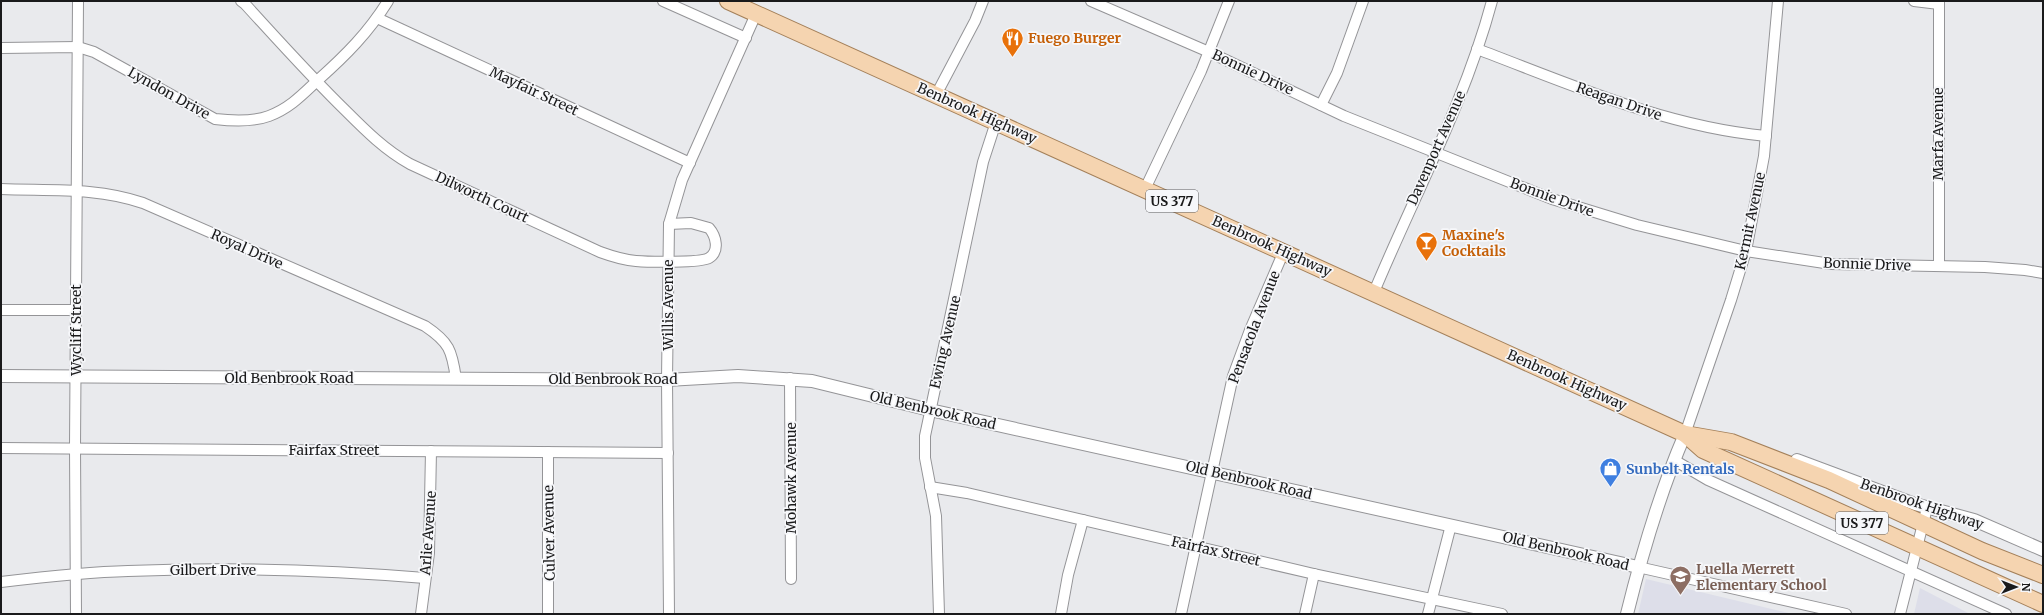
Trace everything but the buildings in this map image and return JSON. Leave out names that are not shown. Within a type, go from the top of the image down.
[{"type":"main road","name":"Benbrook Highway","points":[[728,1],[1284,251],[1685,434],[1731,442],[1828,480],[1982,551],[2043,575]]},
{"type":"main road","name":"Benbrook Highway","points":[[1685,434],[1703,450],[2043,604]]},
{"type":"street","points":[[78,1],[78,46]]},
{"type":"street","name":"Dilworth Court","points":[[241,1],[316,82],[390,153],[410,164],[600,252],[635,261],[668,261],[708,258],[716,247],[713,233],[709,228],[691,224],[669,224]]},
{"type":"street","name":"Lyndon Drive","points":[[1,48],[78,46],[94,52],[215,119],[238,120],[268,116],[298,101],[361,39],[388,1]]},
{"type":"street","points":[[663,1],[746,38]]},
{"type":"street","points":[[936,95],[975,21],[983,1]]},
{"type":"street","name":"Bonnie Drive","points":[[1093,1],[1209,52],[1344,116],[1582,209],[1637,225],[1746,251],[1831,264],[1985,267],[2043,273]]},
{"type":"street","points":[[1145,189],[1201,71],[1229,1]]},
{"type":"street","points":[[1321,105],[1337,73],[1363,1]]},
{"type":"street","name":"Davenport Avenue","points":[[1374,292],[1436,152],[1478,50],[1492,1]]},
{"type":"street","name":"Kermit Avenue","points":[[1685,434],[1731,300],[1746,251],[1764,156],[1778,1]]},
{"type":"street","points":[[1914,1],[1939,2]]},
{"type":"street","name":"Marfa Avenue","points":[[1939,2],[1939,266]]},
{"type":"street","name":"Willis Avenue","points":[[669,614],[667,380],[669,224],[674,201],[756,14]]},
{"type":"street","name":"Mayfair Street","points":[[377,18],[690,163]]},
{"type":"street","name":"Wycliff Street","points":[[76,614],[77,574],[75,448],[78,46]]},
{"type":"street","name":"Reagan Drive","points":[[1478,50],[1581,88],[1666,117],[1740,134],[1766,136]]},
{"type":"street","name":"Ewing Avenue","points":[[938,614],[936,516],[925,458],[925,436],[983,162],[996,122]]},
{"type":"street","name":"Royal Drive","points":[[1,189],[77,190],[129,198],[143,203],[425,326],[442,338],[448,346],[456,378]]},
{"type":"street","name":"Pensacola Avenue","points":[[1181,614],[1234,376],[1250,330],[1284,251]]},
{"type":"street","points":[[1,310],[76,310]]},
{"type":"street","name":"Old Benbrook Road","points":[[1,376],[667,380],[738,376],[790,378],[812,381],[930,410],[1212,471],[1846,614]]},
{"type":"street","name":"Mohawk Avenue","points":[[790,378],[791,579]]},
{"type":"street","points":[[1627,614],[1638,567],[1674,460],[1685,434]]},
{"type":"street","name":"Benbrook Highway","points":[[1731,442],[1771,449],[1927,508],[1949,512],[1974,520],[2043,550]]},
{"type":"street","name":"Fairfax Street","points":[[1,448],[668,453]]},
{"type":"street","name":"Arlie Avenue","points":[[421,614],[430,529],[431,451]]},
{"type":"street","name":"Culver Avenue","points":[[548,452],[548,614]]},
{"type":"street","points":[[1674,460],[1708,480],[2006,614]]},
{"type":"street","name":"Fairfax Street","points":[[930,487],[967,493],[1314,574],[1502,614]]},
{"type":"street","points":[[1900,614],[1927,508]]},
{"type":"street","points":[[1062,614],[1068,575],[1083,520]]},
{"type":"street","points":[[1428,614],[1451,525]]},
{"type":"street","name":"Gilbert Drive","points":[[1,582],[128,570],[363,573],[425,578]]},
{"type":"street","points":[[1305,614],[1314,574]]},
{"type":"shaded area","name":"Luella Merrett Elementary School","points":[[1646,579],[1793,614],[1638,614]]},
{"type":"shaded area","points":[[1920,588],[1970,614],[1914,614]]},
{"type":"place","name":"Fuego Burger","points":[[1012,58]]},
{"type":"place","name":"Maxine's Cocktails","points":[[1426,262]]},
{"type":"place","name":"Sunbelt Rentals","points":[[1611,488]]},
{"type":"place","name":"Luella Merrett Elementary School","points":[[1681,596]]}]
